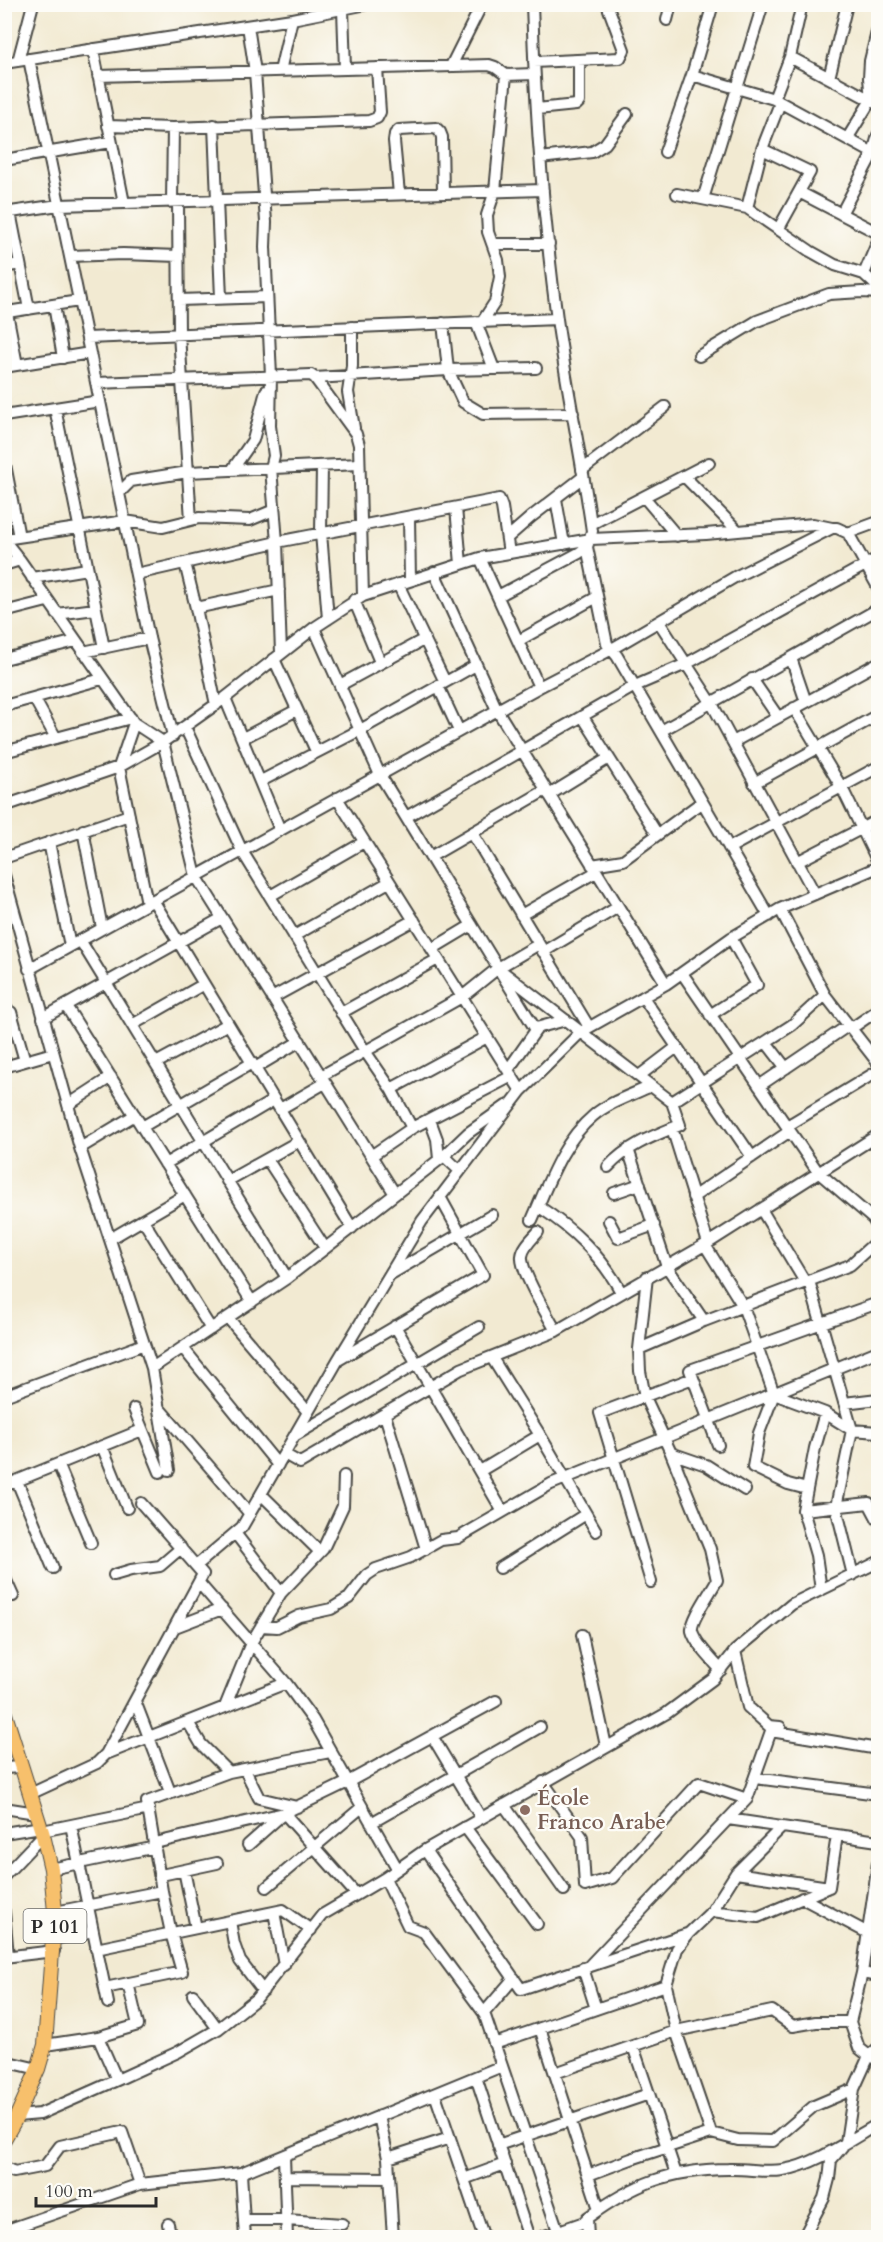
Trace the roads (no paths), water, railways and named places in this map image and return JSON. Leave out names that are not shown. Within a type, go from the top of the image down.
[{"type":"main road","name":"P 101","points":[[4,1711],[10,1743],[22,1767],[42,1831],[51,1869],[56,1912],[45,2044],[38,2069],[4,2139]]},
{"type":"street","points":[[33,4],[23,60],[48,153],[70,256],[196,876],[395,1194]]},
{"type":"street","points":[[4,63],[292,19],[336,8],[368,4]]},
{"type":"street","points":[[452,66],[482,4]]},
{"type":"street","points":[[532,4],[540,158],[557,319],[591,524],[589,543],[597,597],[607,644],[635,686],[769,916]]},
{"type":"street","points":[[534,62],[620,58],[624,50],[607,4]]},
{"type":"street","points":[[667,20],[671,4]]},
{"type":"street","points":[[665,152],[692,75],[713,4]]},
{"type":"street","points":[[703,199],[763,4]]},
{"type":"street","points":[[747,208],[790,57],[802,4]]},
{"type":"street","points":[[829,78],[847,4]]},
{"type":"street","points":[[336,8],[345,69]]},
{"type":"street","points":[[280,71],[292,19]]},
{"type":"street","points":[[248,26],[255,72],[266,222],[271,376],[270,426],[274,456],[271,468],[279,590],[278,656],[297,710],[316,751]]},
{"type":"street","points":[[875,102],[868,78],[879,28]]},
{"type":"street","points":[[93,49],[124,203]]},
{"type":"street","points":[[790,57],[875,102]]},
{"type":"street","points":[[537,109],[576,105],[579,102],[579,60]]},
{"type":"street","points":[[98,76],[489,65],[506,75],[534,74]]},
{"type":"street","points":[[108,126],[172,128],[369,121],[377,118],[381,112],[377,68]]},
{"type":"street","points":[[479,322],[495,302],[500,270],[488,232],[487,215],[495,191],[506,75]]},
{"type":"street","points":[[692,75],[777,101],[847,139],[874,158]]},
{"type":"street","points":[[847,139],[875,102]]},
{"type":"street","points":[[540,158],[592,153],[605,144],[627,114]]},
{"type":"street","points":[[214,125],[221,298]]},
{"type":"street","points":[[172,128],[179,334],[191,520]]},
{"type":"street","points":[[399,194],[395,134],[399,130],[436,128],[442,137],[443,193]]},
{"type":"street","points":[[841,214],[874,158],[879,135]]},
{"type":"street","points":[[4,160],[111,142]]},
{"type":"street","points":[[762,149],[810,172],[778,228]]},
{"type":"street","points":[[29,309],[7,213],[59,205],[543,190]]},
{"type":"street","points":[[799,192],[879,233]]},
{"type":"street","points":[[677,194],[747,208],[810,251],[835,265],[864,274],[879,287]]},
{"type":"street","points":[[864,274],[879,241]]},
{"type":"street","points":[[493,244],[549,244]]},
{"type":"street","points":[[70,256],[123,254],[178,256]]},
{"type":"street","points":[[4,267],[20,264]]},
{"type":"street","points":[[699,356],[757,321],[829,294],[879,293]]},
{"type":"street","points":[[4,297],[17,365]]},
{"type":"street","points":[[179,300],[267,297]]},
{"type":"street","points":[[7,312],[79,301]]},
{"type":"street","points":[[54,305],[63,358]]},
{"type":"street","points":[[87,338],[557,319]]},
{"type":"street","points":[[479,322],[494,369]]},
{"type":"street","points":[[442,323],[448,370],[464,402],[483,414],[573,413]]},
{"type":"street","points":[[352,327],[352,366],[348,392],[360,464],[362,526],[359,598],[380,662]]},
{"type":"street","points":[[4,367],[90,353]]},
{"type":"street","points":[[315,378],[448,370],[536,368]]},
{"type":"street","points":[[96,383],[310,375],[315,378],[356,434]]},
{"type":"street","points":[[232,470],[253,440],[271,376]]},
{"type":"street","points":[[4,416],[100,401]]},
{"type":"street","points":[[55,408],[104,648]]},
{"type":"street","points":[[507,538],[531,517],[556,500],[583,473],[665,408]]},
{"type":"street","points":[[4,459],[19,537]]},
{"type":"street","points":[[591,524],[709,463]]},
{"type":"street","points":[[119,493],[131,481],[188,472],[360,464]]},
{"type":"street","points":[[322,466],[321,533],[328,619]]},
{"type":"street","points":[[684,476],[738,531]]},
{"type":"street","points":[[644,497],[677,536]]},
{"type":"street","points":[[136,574],[277,542],[500,499],[509,553]]},
{"type":"street","points":[[556,500],[564,544]]},
{"type":"street","points":[[456,508],[461,564]]},
{"type":"street","points":[[168,739],[132,721],[4,540],[125,521],[163,526],[199,518],[250,520],[274,510]]},
{"type":"street","points":[[409,517],[410,580]]},
{"type":"street","points":[[848,533],[879,522]]},
{"type":"street","points":[[4,806],[119,767],[168,739],[314,628],[359,598],[480,558],[564,544],[813,524],[837,528],[848,533],[879,587]]},
{"type":"street","points":[[29,969],[610,650],[735,577],[832,528]]},
{"type":"street","points":[[498,596],[589,543]]},
{"type":"street","points":[[480,558],[539,687]]},
{"type":"street","points":[[406,817],[635,686],[686,664],[879,558]]},
{"type":"street","points":[[4,565],[20,560]]},
{"type":"street","points":[[184,563],[220,701],[243,738],[280,830]]},
{"type":"street","points":[[32,578],[87,569]]},
{"type":"street","points":[[434,572],[497,710],[666,984]]},
{"type":"street","points":[[398,584],[425,639],[459,731]]},
{"type":"street","points":[[196,608],[279,590]]},
{"type":"street","points":[[518,641],[597,597]]},
{"type":"street","points":[[4,612],[47,601]]},
{"type":"street","points":[[57,614],[95,609]]},
{"type":"street","points":[[661,731],[879,609]]},
{"type":"street","points":[[659,622],[711,702],[815,894]]},
{"type":"street","points":[[314,628],[380,775],[536,1030]]},
{"type":"street","points":[[83,652],[149,639]]},
{"type":"street","points":[[339,685],[425,639]]},
{"type":"street","points":[[4,659],[76,641]]},
{"type":"street","points":[[790,658],[806,702]]},
{"type":"street","points":[[733,742],[879,663]]},
{"type":"street","points":[[261,781],[360,730],[476,665]]},
{"type":"street","points":[[4,706],[102,679]]},
{"type":"street","points":[[752,679],[778,717]]},
{"type":"street","points":[[34,698],[56,738]]},
{"type":"street","points":[[152,1368],[287,1278],[442,1158],[468,1133],[518,1095],[585,1030],[666,984],[731,938],[780,909],[879,864],[864,829],[842,788],[794,708]]},
{"type":"street","points":[[243,738],[297,710]]},
{"type":"street","points":[[754,783],[879,715]]},
{"type":"street","points":[[583,717],[657,834]]},
{"type":"street","points":[[4,752],[132,721]]},
{"type":"street","points":[[132,721],[119,767],[150,902],[178,942],[352,1228]]},
{"type":"street","points":[[185,727],[242,851],[341,1013],[391,1089],[412,1128]]},
{"type":"street","points":[[430,857],[609,758]]},
{"type":"street","points":[[729,848],[879,767]]},
{"type":"street","points":[[337,798],[510,1073],[518,1095]]},
{"type":"street","points":[[521,915],[594,868],[623,860],[702,802]]},
{"type":"street","points":[[4,858],[129,815]]},
{"type":"street","points":[[797,862],[879,820]]},
{"type":"street","points":[[83,830],[102,928]]},
{"type":"street","points":[[472,833],[541,948],[585,1030]]},
{"type":"street","points":[[49,842],[70,946]]},
{"type":"street","points":[[270,896],[364,842]]},
{"type":"street","points":[[4,875],[80,1148],[152,1368],[159,1408],[164,1471],[142,1430],[134,1409]]},
{"type":"street","points":[[294,936],[389,882]]},
{"type":"street","points":[[165,1164],[323,1079],[365,1051],[462,997],[498,968],[618,907]]},
{"type":"street","points":[[780,909],[825,995],[879,1063]]},
{"type":"street","points":[[43,1018],[222,918]]},
{"type":"street","points":[[272,998],[414,920]]},
{"type":"street","points":[[432,949],[472,925]]},
{"type":"street","points":[[710,1015],[758,985],[731,938]]},
{"type":"street","points":[[80,940],[287,1278]]},
{"type":"street","points":[[341,1013],[438,959]]},
{"type":"street","points":[[498,968],[566,1020],[585,1030],[672,1102],[680,1125],[638,1142],[608,1167]]},
{"type":"street","points":[[682,973],[818,1172],[873,1219],[879,1227]]},
{"type":"street","points":[[132,1025],[204,984]]},
{"type":"street","points":[[672,1102],[792,1025],[825,995]]},
{"type":"street","points":[[643,997],[752,1157]]},
{"type":"street","points":[[66,1006],[252,1302]]},
{"type":"street","points":[[759,1086],[879,1010]]},
{"type":"street","points":[[11,1012],[25,1061]]},
{"type":"street","points":[[371,1156],[412,1128],[430,1120],[510,1073],[536,1030],[566,1020]]},
{"type":"street","points":[[156,1063],[228,1024]]},
{"type":"street","points":[[391,1089],[487,1036]]},
{"type":"street","points":[[142,1127],[300,1041]]},
{"type":"street","points":[[766,1041],[786,1068]]},
{"type":"street","points":[[639,1076],[677,1047]]},
{"type":"street","points":[[4,1066],[53,1053]]},
{"type":"street","points":[[693,1197],[752,1157],[788,1128],[879,1071]]},
{"type":"street","points":[[68,1105],[111,1077]]},
{"type":"street","points":[[532,1220],[564,1150],[580,1129],[594,1115],[651,1086]]},
{"type":"street","points":[[196,1566],[242,1527],[338,1360],[422,1221],[518,1095]]},
{"type":"street","points":[[80,1148],[135,1115]]},
{"type":"street","points":[[430,1120],[442,1158],[460,1171]]},
{"type":"street","points":[[672,1128],[707,1244],[743,1306],[774,1394],[759,1433],[753,1467],[788,1484],[807,1489]]},
{"type":"street","points":[[468,1133],[479,1146]]},
{"type":"street","points":[[284,1454],[300,1463],[386,1415],[461,1369],[556,1331],[707,1244],[879,1135]]},
{"type":"street","points":[[227,1181],[299,1141]]},
{"type":"street","points":[[628,1149],[667,1267],[704,1321]]},
{"type":"street","points":[[267,1159],[325,1248]]},
{"type":"street","points":[[614,1193],[640,1184]]},
{"type":"street","points":[[110,1239],[185,1195]]},
{"type":"street","points":[[338,1360],[483,1275],[440,1197]]},
{"type":"street","points":[[538,1206],[565,1224],[591,1249],[612,1275],[621,1292]]},
{"type":"street","points":[[761,1209],[807,1282],[852,1430],[836,1506],[853,1575]]},
{"type":"street","points":[[389,1275],[492,1215]]},
{"type":"street","points":[[143,1220],[211,1329]]},
{"type":"street","points":[[609,1221],[616,1236],[620,1238],[654,1225]]},
{"type":"street","points":[[538,1232],[524,1248],[522,1261],[556,1331]]},
{"type":"street","points":[[639,1349],[704,1321],[850,1265],[879,1240]]},
{"type":"street","points":[[647,1277],[639,1349],[640,1371],[645,1397],[671,1453],[710,1549],[717,1574],[717,1580],[693,1623],[693,1632],[721,1670]]},
{"type":"street","points":[[718,1445],[690,1370],[879,1303]]},
{"type":"street","points":[[228,1318],[308,1412]]},
{"type":"street","points":[[395,1326],[503,1512]]},
{"type":"street","points":[[294,1437],[479,1327]]},
{"type":"street","points":[[4,1396],[144,1344]]},
{"type":"street","points":[[183,1348],[278,1465]]},
{"type":"street","points":[[261,1626],[277,1627],[299,1616],[331,1609],[349,1598],[367,1575],[376,1569],[411,1557],[441,1540],[458,1538],[550,1484],[879,1351]]},
{"type":"street","points":[[492,1358],[596,1531]]},
{"type":"street","points":[[651,1582],[600,1413],[693,1378]]},
{"type":"street","points":[[774,1394],[825,1413],[852,1430],[879,1432]]},
{"type":"street","points":[[844,1403],[879,1399]]},
{"type":"street","points":[[159,1408],[250,1514]]},
{"type":"street","points":[[821,1590],[816,1554],[803,1510],[814,1448],[825,1413]]},
{"type":"street","points":[[386,1415],[426,1549]]},
{"type":"street","points":[[4,1486],[142,1430]]},
{"type":"street","points":[[480,1472],[540,1435]]},
{"type":"street","points":[[102,1446],[127,1508]]},
{"type":"street","points":[[671,1453],[706,1465],[745,1490]]},
{"type":"street","points":[[58,1464],[91,1544]]},
{"type":"street","points":[[225,1707],[251,1643],[281,1593],[320,1552],[335,1526],[343,1506],[344,1476]]},
{"type":"street","points":[[17,1481],[53,1568]]},
{"type":"street","points":[[261,1494],[320,1552]]},
{"type":"street","points":[[30,1794],[97,1763],[106,1754],[203,1574],[141,1503]]},
{"type":"street","points":[[803,1510],[869,1503],[879,1520]]},
{"type":"street","points":[[500,1568],[586,1514]]},
{"type":"street","points":[[235,1533],[281,1593]]},
{"type":"street","points":[[114,1575],[160,1566],[181,1548]]},
{"type":"street","points":[[17,2116],[39,2114],[178,2052],[218,2029],[263,1991],[322,1915],[385,1878],[425,1850],[667,1713],[713,1679],[735,1651],[792,1604],[879,1562]]},
{"type":"street","points":[[4,1576],[13,1596]]},
{"type":"street","points":[[199,1583],[286,1683],[313,1720],[397,1868]]},
{"type":"street","points":[[175,1626],[222,1609]]},
{"type":"street","points":[[582,1635],[606,1746]]},
{"type":"street","points":[[735,1651],[748,1707],[770,1726],[879,1742]]},
{"type":"street","points":[[106,1754],[286,1683]]},
{"type":"street","points":[[135,1701],[170,1792]]},
{"type":"street","points":[[51,1869],[284,1813],[348,1782],[496,1701]]},
{"type":"street","points":[[188,1722],[201,1744],[229,1772]]},
{"type":"street","points":[[371,1823],[540,1727]]},
{"type":"street","points":[[586,1967],[747,1799],[771,1731],[879,1749]]},
{"type":"street","points":[[432,1736],[480,1818]]},
{"type":"street","points":[[105,1988],[182,1972],[162,1892],[147,1802],[229,1772],[330,1752]]},
{"type":"street","points":[[4,1768],[22,1767]]},
{"type":"street","points":[[244,1770],[259,1798],[297,1807]]},
{"type":"street","points":[[755,1778],[879,1794]]},
{"type":"street","points":[[543,1782],[582,1837],[585,1886],[612,1878],[699,1783],[747,1799]]},
{"type":"street","points":[[504,1805],[564,1890]]},
{"type":"street","points":[[267,1887],[362,1807]]},
{"type":"street","points":[[4,1808],[36,1813]]},
{"type":"street","points":[[4,1833],[42,1831],[149,1809]]},
{"type":"street","points":[[248,1845],[284,1813]]},
{"type":"street","points":[[284,1813],[356,1894]]},
{"type":"street","points":[[728,1819],[879,1841]]},
{"type":"street","points":[[71,1825],[108,2003]]},
{"type":"street","points":[[465,1827],[537,1924]]},
{"type":"street","points":[[711,2133],[676,2031],[666,1985],[677,1949],[687,1934],[712,1911],[736,1873],[782,1827]]},
{"type":"street","points":[[4,1876],[42,1831]]},
{"type":"street","points":[[829,1887],[837,1835]]},
{"type":"street","points":[[425,1850],[521,1989],[687,1934]]},
{"type":"street","points":[[160,1875],[217,1863]]},
{"type":"street","points":[[874,2057],[859,2048],[850,2022],[873,1934],[879,1863]]},
{"type":"street","points":[[184,1870],[196,1928]]},
{"type":"street","points":[[736,1873],[829,1887]]},
{"type":"street","points":[[385,1878],[408,1926],[424,1932],[484,2013],[558,2231]]},
{"type":"street","points":[[712,1911],[758,1917],[829,1887]]},
{"type":"street","points":[[56,1912],[162,1892]]},
{"type":"street","points":[[802,1898],[873,1934]]},
{"type":"street","points":[[96,1948],[283,1910],[311,1930]]},
{"type":"street","points":[[4,1912],[6,1957],[54,1945],[93,1931]]},
{"type":"street","points":[[274,1912],[284,1965]]},
{"type":"street","points":[[230,1921],[240,1961],[263,1991]]},
{"type":"street","points":[[586,1967],[596,2009]]},
{"type":"street","points":[[862,1973],[879,1976]]},
{"type":"street","points":[[484,2013],[514,1978]]},
{"type":"street","points":[[45,2044],[98,2037],[138,2025],[128,1983]]},
{"type":"street","points":[[494,2044],[666,1985]]},
{"type":"street","points":[[193,1995],[218,2029]]},
{"type":"street","points":[[555,2073],[676,2031],[772,2011],[792,2026],[816,2022],[850,2022]]},
{"type":"street","points":[[540,2028],[599,2209]]},
{"type":"street","points":[[98,2037],[117,2080]]},
{"type":"street","points":[[633,2046],[676,2174]]},
{"type":"street","points":[[803,2238],[824,2198],[831,2160],[846,2142],[854,2089],[879,2048]]},
{"type":"street","points":[[4,2061],[38,2069]]},
{"type":"street","points":[[4,2231],[140,2184],[241,2173],[502,2066]]},
{"type":"street","points":[[476,2077],[529,2238]]},
{"type":"street","points":[[588,2175],[711,2133],[738,2140],[773,2141],[814,2106],[854,2089]]},
{"type":"street","points":[[435,2094],[484,2238]]},
{"type":"street","points":[[498,2145],[649,2094]]},
{"type":"street","points":[[379,2116],[388,2158],[393,2238]]},
{"type":"street","points":[[588,2238],[587,2218],[640,2184],[676,2174],[730,2169],[763,2172],[785,2170],[806,2164],[879,2124]]},
{"type":"street","points":[[4,2167],[14,2172],[45,2166],[60,2146],[122,2132],[140,2184]]},
{"type":"street","points":[[388,2158],[450,2138]]},
{"type":"street","points":[[284,2156],[287,2238]]},
{"type":"street","points":[[464,2179],[505,2164]]},
{"type":"street","points":[[241,2173],[245,2238]]},
{"type":"street","points":[[285,2177],[389,2178]]},
{"type":"street","points":[[244,2220],[342,2224]]},
{"type":"street","points":[[540,2238],[588,2221]]},
{"type":"street","points":[[168,2224],[171,2238]]},
{"type":"place","name":"École Franco Arabe","points":[[525,1810]]}]
